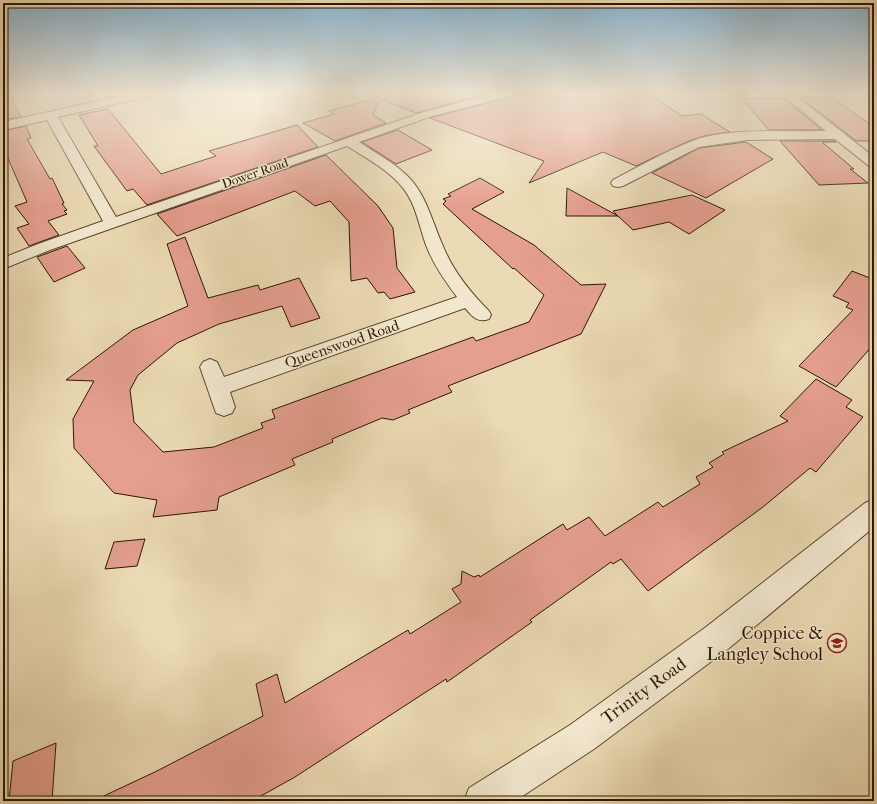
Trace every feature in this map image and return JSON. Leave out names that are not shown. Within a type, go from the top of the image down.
[{"type":"street","points":[[59,131],[112,223]]},
{"type":"street","name":"Dower Road","points":[[3,264],[44,247],[379,131]]},
{"type":"street","points":[[833,131],[874,163]]},
{"type":"street","points":[[618,183],[695,144],[705,141],[732,137],[839,135]]},
{"type":"street","points":[[348,141],[394,172],[408,185],[420,208],[438,255],[468,300],[482,315]]},
{"type":"street","points":[[604,176],[633,190]]},
{"type":"street","name":"Queenswood Road","points":[[210,367],[220,397],[468,300]]},
{"type":"street","name":"Trinity Road","points":[[482,801],[582,737],[717,638],[874,511]]},
{"type":"building","points":[[3,131],[28,131],[31,138],[27,139],[50,179],[52,178],[64,203],[62,204],[67,210],[64,211],[67,214],[48,221],[59,235],[29,246],[17,228],[29,224],[15,206],[27,202],[3,147]]},
{"type":"building","points":[[89,131],[126,131],[161,174],[216,156],[209,151],[278,131],[302,131],[318,147],[147,205],[133,189],[127,191],[94,146],[98,146]]},
{"type":"building","points":[[316,131],[365,131],[335,141]]},
{"type":"building","points":[[399,131],[432,150],[396,164],[362,142]]},
{"type":"building","points":[[463,131],[728,131],[730,132],[704,136],[689,141],[636,166],[603,152],[529,183],[544,161]]},
{"type":"building","points":[[843,131],[874,131],[874,141],[856,141]]},
{"type":"building","points":[[780,141],[834,141],[836,142],[822,142],[854,169],[850,169],[868,183],[819,185]]},
{"type":"building","points":[[746,142],[773,159],[706,198],[652,173],[699,148]]},
{"type":"building","points":[[326,155],[378,206],[393,228],[397,268],[415,292],[390,299],[384,292],[378,293],[367,278],[351,281],[349,222],[330,201],[315,206],[295,191],[177,236],[157,214]]},
{"type":"building","points":[[480,178],[504,192],[472,209],[534,245],[581,285],[606,284],[581,334],[448,386],[452,392],[408,410],[410,413],[393,420],[382,418],[332,439],[333,442],[292,459],[295,465],[219,497],[217,510],[153,517],[157,500],[114,493],[74,448],[73,419],[94,381],[66,380],[133,330],[188,306],[167,244],[185,237],[208,298],[258,285],[260,290],[299,278],[320,318],[291,327],[282,306],[219,324],[177,343],[138,375],[130,390],[134,422],[163,452],[214,447],[263,428],[261,423],[275,418],[272,410],[473,337],[476,341],[529,322],[544,295],[514,268],[513,269],[443,204],[446,201],[443,199],[451,196],[448,194]]},
{"type":"building","points":[[567,188],[618,216],[566,216]]},
{"type":"building","points":[[692,195],[725,210],[689,234],[669,222],[633,230],[613,211]]},
{"type":"building","points":[[67,246],[85,268],[54,282],[37,257]]},
{"type":"building","points":[[852,271],[870,278],[874,273],[874,344],[836,387],[799,366],[853,310],[846,307],[849,303],[833,296]]},
{"type":"building","points":[[816,379],[852,400],[846,407],[863,417],[816,472],[810,468],[763,507],[648,591],[621,559],[613,564],[611,562],[530,620],[532,622],[447,682],[446,679],[295,777],[252,801],[93,801],[157,771],[263,716],[256,684],[277,674],[285,703],[408,630],[410,634],[461,602],[452,589],[461,584],[462,571],[474,577],[479,575],[480,577],[563,524],[567,530],[589,517],[605,536],[658,502],[663,507],[700,484],[696,477],[713,467],[709,463],[724,454],[722,452],[788,421],[780,416]]},
{"type":"building","points":[[145,539],[137,566],[105,569],[114,542]]},
{"type":"building","points":[[56,743],[52,801],[9,801],[13,761]]},
{"type":"place","name":"Coppice & Langley School","points":[[837,643]]}]
